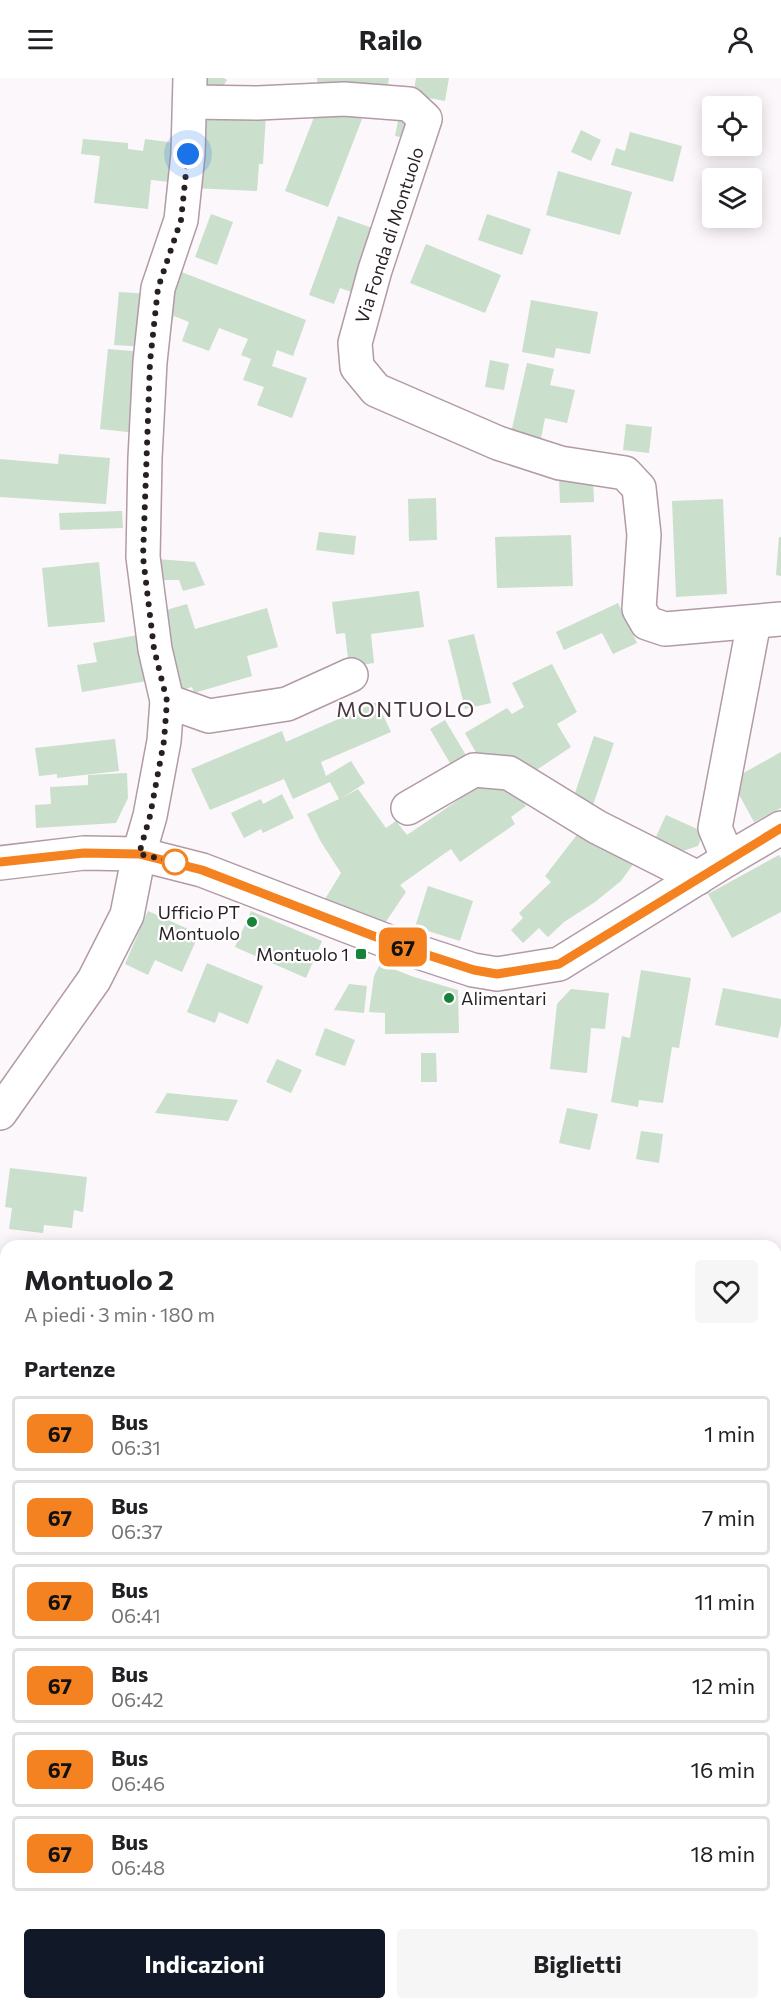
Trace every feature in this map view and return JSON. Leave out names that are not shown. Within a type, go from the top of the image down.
[{"type":"street","name":"Via Fonda di Montuolo","points":[[190,90],[258,103],[355,100],[410,104],[425,119],[375,270],[355,344],[357,367],[376,390],[498,443],[560,463],[625,473],[639,488],[644,535],[639,609],[647,623],[665,629],[768,621]]},
{"type":"street","points":[[0,1113],[94,980],[127,915],[139,854],[150,816],[164,741],[167,701],[154,649],[143,557],[145,458],[150,362],[158,288],[181,220],[188,154],[190,90]]},
{"type":"street","points":[[728,859],[715,828],[768,621]]},
{"type":"street","points":[[167,701],[209,716],[287,704],[351,675]]},
{"type":"street","points":[[408,808],[474,770],[509,773],[597,827],[698,878]]},
{"type":"street","points":[[0,862],[84,853],[139,854],[202,870],[397,945],[474,970],[497,974],[559,964],[781,828]]},
{"type":"building","points":[[207,78],[227,80],[218,94],[203,84]]},
{"type":"building","points":[[317,78],[389,78],[387,90],[318,88]]},
{"type":"building","points":[[416,78],[449,78],[445,101],[413,95]]},
{"type":"building","points":[[320,102],[362,119],[328,207],[285,191]]},
{"type":"building","points":[[392,106],[408,108],[413,139],[395,136],[398,121],[389,120]]},
{"type":"building","points":[[195,113],[266,114],[263,164],[259,164],[257,191],[192,188]]},
{"type":"building","points":[[581,130],[601,140],[591,161],[571,152]]},
{"type":"building","points":[[630,132],[682,146],[673,182],[611,165],[616,148],[625,151]]},
{"type":"building","points":[[83,139],[128,143],[128,149],[143,151],[145,139],[184,144],[179,183],[151,180],[148,209],[94,203],[100,156],[81,154]]},
{"type":"building","points":[[558,171],[632,192],[620,235],[546,215]]},
{"type":"building","points":[[211,214],[233,222],[217,265],[195,257]]},
{"type":"building","points":[[487,214],[531,229],[522,255],[478,240]]},
{"type":"building","points":[[338,216],[378,230],[357,294],[340,288],[334,304],[309,295]]},
{"type":"building","points":[[426,244],[501,275],[485,313],[410,283]]},
{"type":"building","points":[[171,268],[306,320],[293,356],[277,350],[272,366],[307,378],[292,418],[257,405],[264,387],[243,380],[251,359],[241,355],[248,339],[219,328],[209,351],[182,341],[189,322],[174,316],[166,339]]},
{"type":"building","points":[[119,292],[151,294],[147,347],[114,345]]},
{"type":"building","points":[[531,300],[598,312],[590,354],[556,348],[554,358],[522,352]]},
{"type":"building","points":[[108,349],[145,352],[137,433],[100,429]]},
{"type":"building","points":[[490,360],[509,364],[504,390],[485,387]]},
{"type":"building","points":[[527,363],[554,369],[550,385],[575,390],[567,423],[545,418],[540,443],[510,437]]},
{"type":"building","points":[[626,424],[652,427],[649,453],[623,450]]},
{"type":"building","points":[[59,454],[110,458],[106,504],[0,497],[0,459],[58,464]]},
{"type":"building","points":[[593,476],[594,502],[560,503],[559,477]]},
{"type":"building","points":[[436,498],[437,540],[409,541],[408,499]]},
{"type":"building","points":[[723,499],[727,594],[676,597],[672,501]]},
{"type":"building","points":[[122,511],[123,528],[60,530],[59,513]]},
{"type":"building","points":[[319,532],[356,536],[354,555],[316,550]]},
{"type":"building","points":[[571,535],[573,586],[497,588],[495,537]]},
{"type":"building","points":[[779,537],[781,537],[781,576],[776,575]]},
{"type":"building","points":[[157,559],[195,562],[205,585],[183,591],[179,580],[157,580]]},
{"type":"building","points":[[99,562],[105,622],[48,627],[42,568]]},
{"type":"building","points":[[419,591],[424,627],[371,634],[374,663],[349,667],[345,633],[336,634],[332,602]]},
{"type":"building","points":[[618,603],[637,643],[613,654],[602,633],[564,650],[556,632]]},
{"type":"building","points":[[187,604],[195,629],[267,608],[278,647],[247,656],[252,676],[194,693],[192,687],[175,692],[152,614]]},
{"type":"building","points":[[474,634],[491,703],[465,709],[448,640]]},
{"type":"building","points":[[138,635],[147,681],[82,692],[77,665],[97,662],[93,643]]},
{"type":"building","points":[[552,664],[577,712],[557,724],[571,747],[526,777],[484,767],[465,733],[507,708],[512,714],[524,707],[512,683]]},
{"type":"building","points":[[377,702],[391,732],[321,762],[326,776],[351,761],[365,783],[342,798],[358,789],[386,828],[396,821],[407,835],[486,781],[492,790],[507,779],[526,806],[511,817],[515,824],[460,862],[451,849],[400,885],[406,892],[383,926],[352,918],[325,899],[341,873],[321,842],[307,814],[339,799],[330,782],[293,799],[284,779],[210,810],[191,769],[282,731],[286,742]]},
{"type":"building","points":[[445,720],[470,762],[454,770],[430,729]]},
{"type":"building","points":[[594,736],[614,743],[591,811],[571,805]]},
{"type":"building","points":[[115,739],[119,771],[57,778],[57,774],[39,776],[35,748]]},
{"type":"building","points":[[781,752],[781,808],[754,822],[731,780]]},
{"type":"building","points":[[127,773],[128,798],[116,823],[36,828],[35,805],[51,804],[50,787],[88,785],[88,775]]},
{"type":"building","points":[[282,794],[294,818],[263,833],[261,829],[244,838],[231,813],[261,799],[263,804]]},
{"type":"building","points":[[666,815],[704,832],[698,846],[683,851],[655,839]]},
{"type":"building","points":[[583,827],[634,863],[621,881],[595,902],[564,922],[548,937],[539,928],[523,943],[511,930],[523,918],[519,913],[551,882],[545,876]]},
{"type":"building","points":[[779,855],[781,858],[781,912],[732,938],[708,894]]},
{"type":"building","points":[[428,886],[473,901],[460,941],[415,927]]},
{"type":"building","points":[[148,911],[199,934],[182,972],[155,960],[148,975],[125,964]]},
{"type":"building","points":[[251,911],[322,941],[306,978],[235,947]]},
{"type":"building","points":[[207,963],[263,986],[248,1024],[219,1012],[215,1023],[187,1012]]},
{"type":"building","points":[[380,964],[458,990],[459,1033],[385,1034],[385,1013],[369,1012],[374,976]]},
{"type":"building","points":[[641,970],[691,978],[679,1048],[672,1047],[663,1103],[639,1100],[638,1107],[611,1102],[622,1036],[630,1038]]},
{"type":"building","points":[[349,984],[367,986],[364,1013],[334,1010]]},
{"type":"building","points":[[723,988],[781,999],[781,1024],[778,1038],[715,1025]]},
{"type":"building","points":[[571,989],[609,993],[605,1029],[591,1028],[587,1073],[550,1069],[557,1004]]},
{"type":"building","points":[[325,1028],[355,1040],[345,1066],[315,1055]]},
{"type":"building","points":[[421,1053],[436,1053],[437,1082],[421,1082]]},
{"type":"building","points":[[277,1059],[302,1070],[291,1093],[266,1082]]},
{"type":"building","points":[[167,1093],[238,1100],[228,1121],[155,1113]]},
{"type":"building","points":[[567,1108],[598,1114],[590,1150],[559,1143]]},
{"type":"building","points":[[641,1131],[663,1134],[659,1163],[636,1159]]},
{"type":"building","points":[[10,1168],[87,1177],[83,1212],[74,1210],[72,1228],[44,1225],[43,1233],[9,1229],[12,1208],[5,1207]]},
{"type":"bus line","name":"67","points":[[0,862],[84,853],[139,854],[202,870],[397,945],[474,970],[497,974],[559,964],[781,828]]},
{"type":"place","name":"Ufficio PT Montuolo","points":[[252,922]]},
{"type":"place","name":"Montuolo 1","points":[[361,954]]},
{"type":"place","name":"Alimentari","points":[[449,998]]},
{"type":"district","name":"MONTUOLO","points":[[406,708]]},
{"type":"route","points":[[175,862],[139,854],[150,816],[164,741],[167,701],[154,649],[143,557],[150,362],[158,288],[181,220],[188,154]]}]
